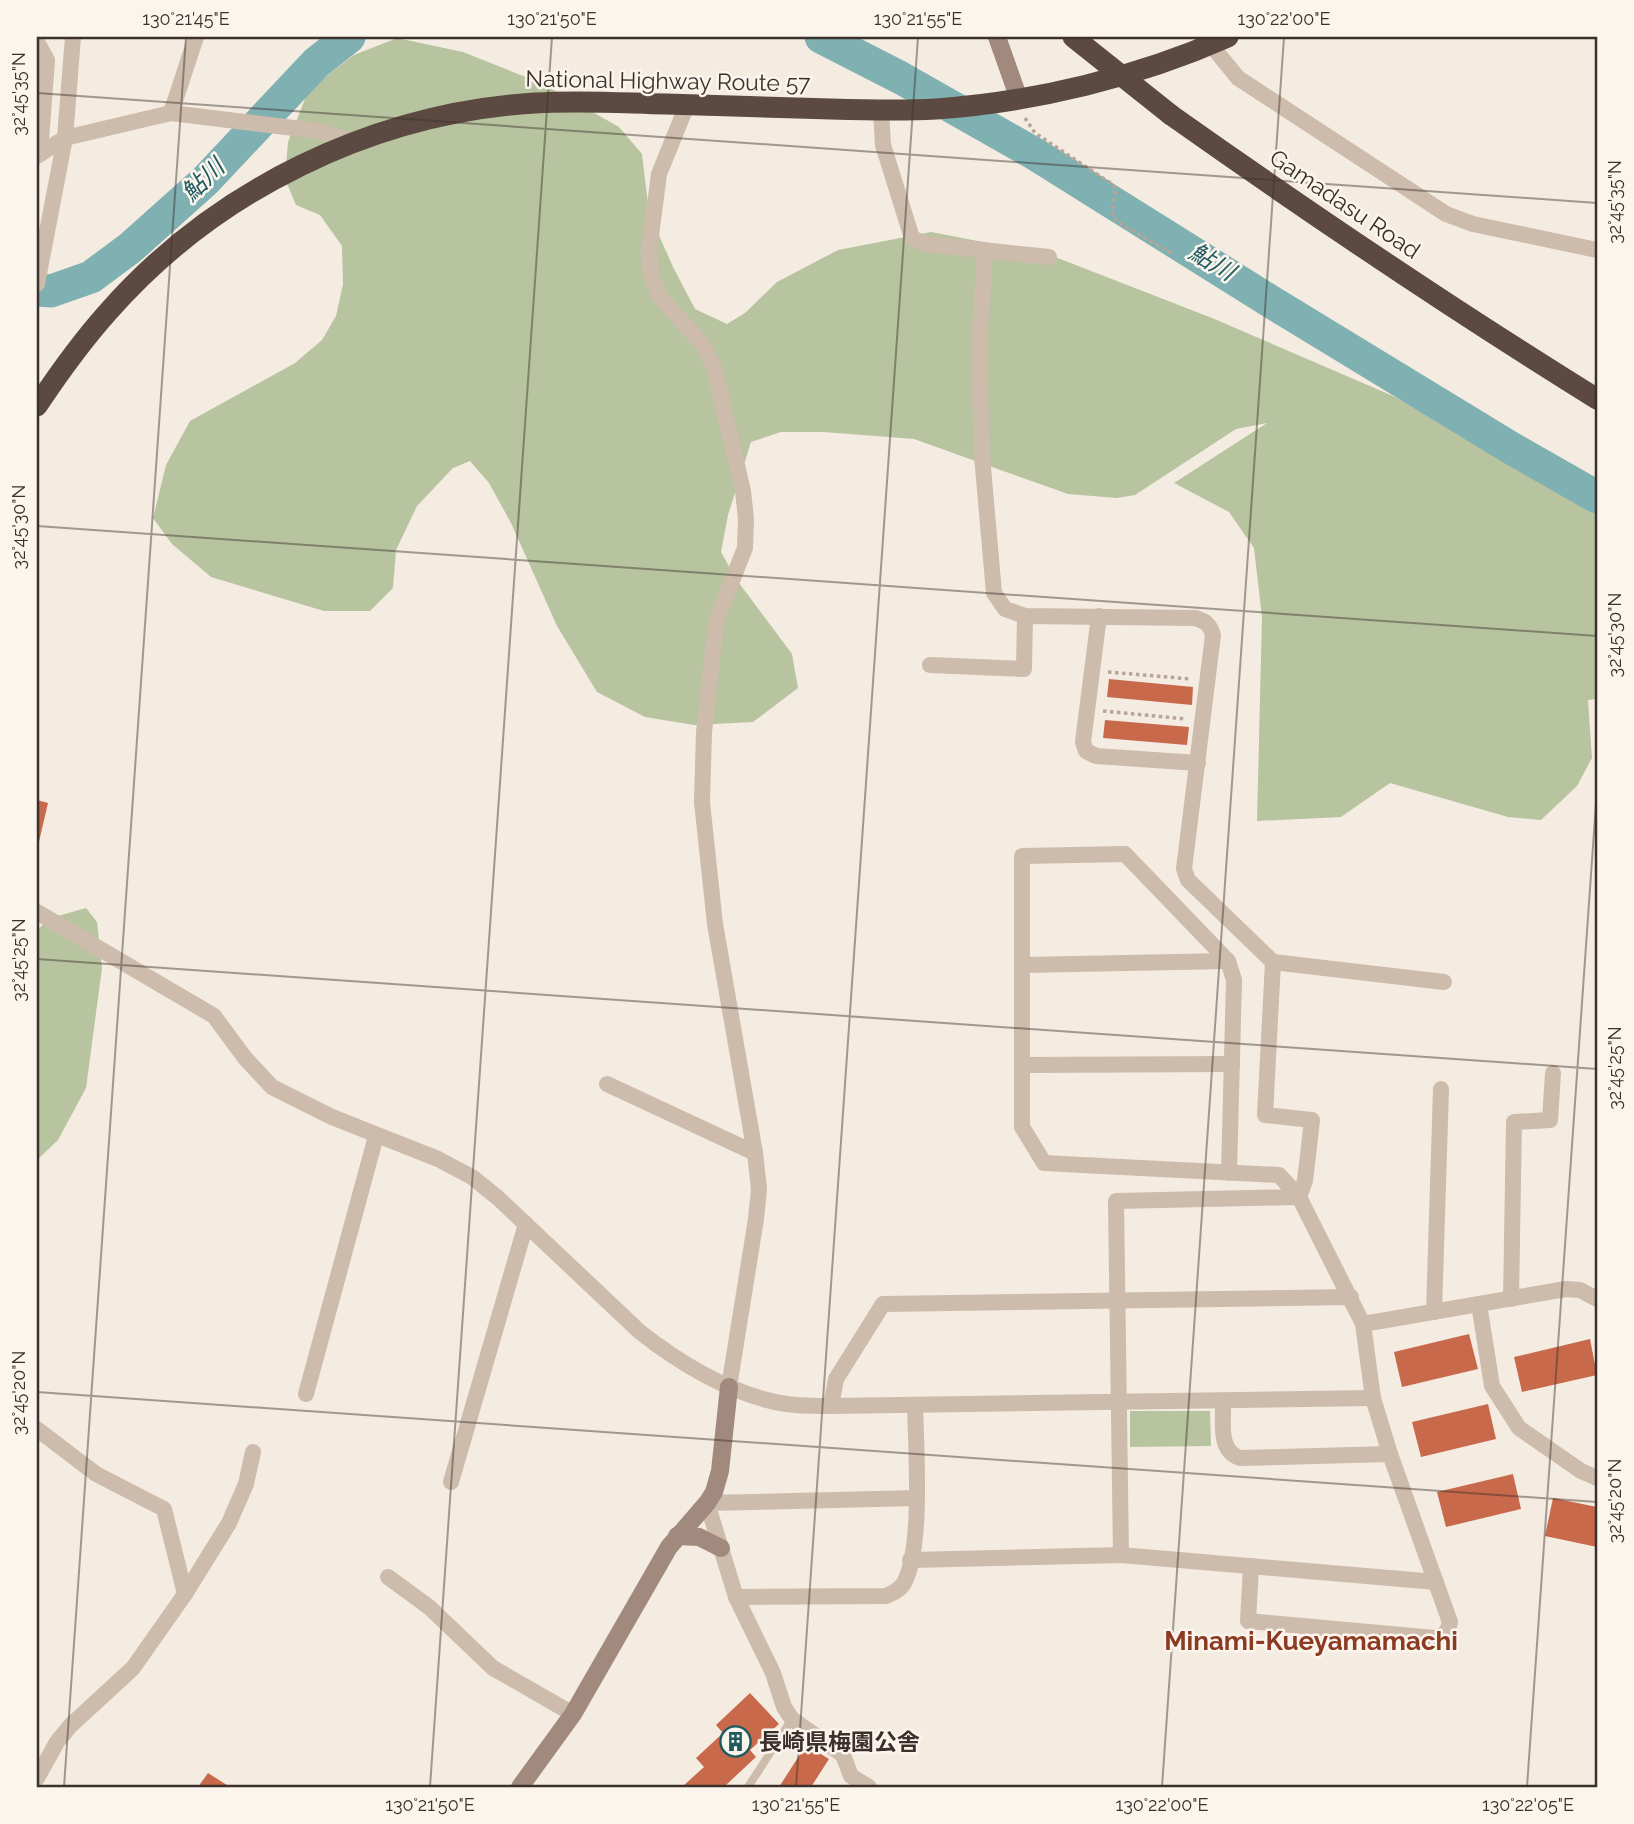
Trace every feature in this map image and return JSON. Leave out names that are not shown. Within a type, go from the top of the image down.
[{"type":"highway","name":"Gamadasu Road","points":[[1073,37],[1171,114],[1334,230],[1462,315],[1597,399]]},
{"type":"highway","name":"National Highway Route 57","points":[[37,406],[65,365],[110,310],[150,270],[200,227],[258,187],[306,163],[354,142],[411,124],[471,111],[532,103],[585,101],[881,110],[969,106],[1019,99],[1092,83],[1219,41]]},
{"type":"street","points":[[38,278],[65,138],[73,37]]},
{"type":"street","points":[[171,113],[196,37]]},
{"type":"street","points":[[997,37],[1019,99]]},
{"type":"street","points":[[1219,41],[1238,78],[1446,214],[1473,224],[1597,250]]},
{"type":"street","points":[[37,42],[47,60],[38,155]]},
{"type":"street","points":[[520,1787],[573,1714],[677,1536],[706,1503],[718,1482],[729,1387],[759,1189],[715,924],[702,803],[704,732],[718,616],[745,548],[743,491],[714,367],[702,344],[660,297],[651,275],[649,251],[659,174],[687,105]]},
{"type":"street","points":[[881,110],[883,145],[912,238],[926,244],[1049,257]]},
{"type":"street","points":[[38,155],[65,138],[171,113],[318,131],[354,142]]},
{"type":"street","points":[[985,250],[979,348],[982,456],[994,593],[998,601],[1005,608],[1025,615],[1195,618],[1205,621],[1211,627],[1213,635],[1184,869],[1188,880],[1273,962],[1444,982]]},
{"type":"street","points":[[930,665],[1024,669],[1025,615]]},
{"type":"street","points":[[1099,616],[1083,742],[1086,751],[1091,754],[1198,763]]},
{"type":"street","points":[[1229,1173],[1234,980],[1228,961],[1125,854],[1021,856],[1022,1127],[1044,1163],[1229,1173],[1279,1175],[1299,1197],[1363,1324],[1373,1398],[1390,1454],[1450,1622],[1448,1629],[1435,1638],[1248,1621],[1251,1566]]},
{"type":"street","points":[[37,912],[214,1016],[245,1058],[272,1087],[332,1117],[438,1159],[472,1177],[640,1332],[663,1350],[729,1387],[767,1400],[793,1405],[831,1406],[1373,1398]]},
{"type":"street","points":[[1023,965],[1228,961]]},
{"type":"street","points":[[1273,962],[1265,1115],[1312,1120],[1305,1181],[1299,1197]]},
{"type":"street","points":[[1023,1065],[1232,1064]]},
{"type":"street","points":[[1511,1299],[1514,1122],[1550,1120],[1553,1073]]},
{"type":"street","points":[[607,1084],[755,1153]]},
{"type":"street","points":[[1434,1312],[1441,1089]]},
{"type":"street","points":[[306,1394],[376,1136]]},
{"type":"street","points":[[1121,1555],[1116,1200],[1299,1197]]},
{"type":"street","points":[[451,1482],[526,1224]]},
{"type":"street","points":[[1363,1324],[1566,1289],[1580,1290],[1597,1299]]},
{"type":"street","points":[[831,1406],[836,1379],[884,1304],[1351,1297]]},
{"type":"street","points":[[1479,1304],[1492,1386],[1519,1428],[1581,1471],[1597,1478]]},
{"type":"street","points":[[1223,1401],[1224,1443],[1232,1455],[1240,1458],[1390,1454]]},
{"type":"street","points":[[736,1597],[886,1596],[898,1590],[905,1582],[915,1530],[915,1405]]},
{"type":"street","points":[[37,1429],[96,1474],[164,1509],[185,1594]]},
{"type":"street","points":[[37,1778],[57,1742],[70,1726],[133,1668],[185,1594],[229,1523],[246,1484],[253,1452]]},
{"type":"street","points":[[706,1503],[916,1498]]},
{"type":"street","points":[[706,1503],[736,1597],[773,1673],[785,1707],[792,1719],[843,1755],[846,1781],[869,1787]]},
{"type":"street","points":[[677,1536],[699,1537],[720,1548]]},
{"type":"street","points":[[910,1560],[1121,1555],[1436,1582]]},
{"type":"street","points":[[388,1577],[429,1607],[493,1668],[573,1714]]},
{"type":"lane","points":[[748,1787],[792,1719]]},
{"type":"path","points":[[1019,99],[1025,120],[1035,133],[1115,187],[1112,212],[1117,222],[1173,254]]},
{"type":"path","points":[[1092,671],[1208,681]]},
{"type":"path","points":[[1087,710],[1203,720]]},
{"type":"green space","points":[[397,38],[463,52],[543,84],[619,127],[642,154],[649,213],[695,309],[727,324],[745,313],[777,282],[838,250],[931,232],[1050,255],[1212,318],[1393,396],[1597,507],[1597,699],[1588,700],[1592,758],[1577,786],[1541,820],[1508,817],[1390,783],[1341,817],[1257,821],[1262,617],[1254,548],[1229,512],[1174,483],[1267,423],[1236,429],[1135,495],[1117,498],[1068,494],[914,439],[823,432],[781,432],[751,442],[728,515],[721,552],[736,579],[792,654],[798,688],[753,722],[694,725],[645,717],[597,692],[557,626],[511,523],[489,483],[470,461],[453,468],[417,506],[396,550],[393,588],[370,611],[324,611],[211,577],[172,544],[153,518],[166,465],[190,421],[295,363],[322,340],[336,316],[343,284],[342,246],[320,215],[296,205],[285,179],[288,142],[309,89],[354,55]]},
{"type":"green space","points":[[86,908],[97,922],[102,968],[86,1088],[58,1140],[37,1160],[37,930],[51,918]]},
{"type":"green space","points":[[1130,1411],[1210,1411],[1211,1446],[1130,1447]]},
{"type":"building","points":[[1109,679],[1193,687],[1192,705],[1107,697]]},
{"type":"building","points":[[1105,720],[1189,727],[1187,745],[1103,738]]},
{"type":"building","points":[[37,800],[48,803],[38,846],[37,846]]},
{"type":"building","points":[[1469,1334],[1478,1369],[1402,1387],[1394,1352]]},
{"type":"building","points":[[1590,1339],[1597,1375],[1522,1392],[1514,1357]]},
{"type":"building","points":[[1488,1404],[1496,1439],[1421,1457],[1412,1422]]},
{"type":"building","points":[[1513,1474],[1521,1509],[1446,1527],[1437,1492]]},
{"type":"building","points":[[1553,1498],[1597,1507],[1597,1547],[1545,1536]]},
{"type":"building","name":"長崎県梅園公舎","points":[[750,1693],[779,1724],[750,1750],[756,1757],[726,1785],[728,1787],[682,1787],[704,1767],[696,1758],[723,1733],[716,1725]]},
{"type":"building","points":[[806,1745],[829,1759],[811,1787],[779,1787]]},
{"type":"building","points":[[208,1773],[230,1787],[198,1787]]},
{"type":"waterway","name":"鮎川","points":[[37,290],[51,291],[91,277],[130,248],[205,181],[316,63],[349,37]]},
{"type":"waterway","name":"鮎川","points":[[821,37],[901,78],[1035,154],[1273,303],[1511,448],[1597,497]]},
{"type":"place","name":"長崎県梅園公舎","points":[[736,1742]]},
{"type":"district","name":"Minami-Kueyamamachi","points":[[1311,1641]]}]
